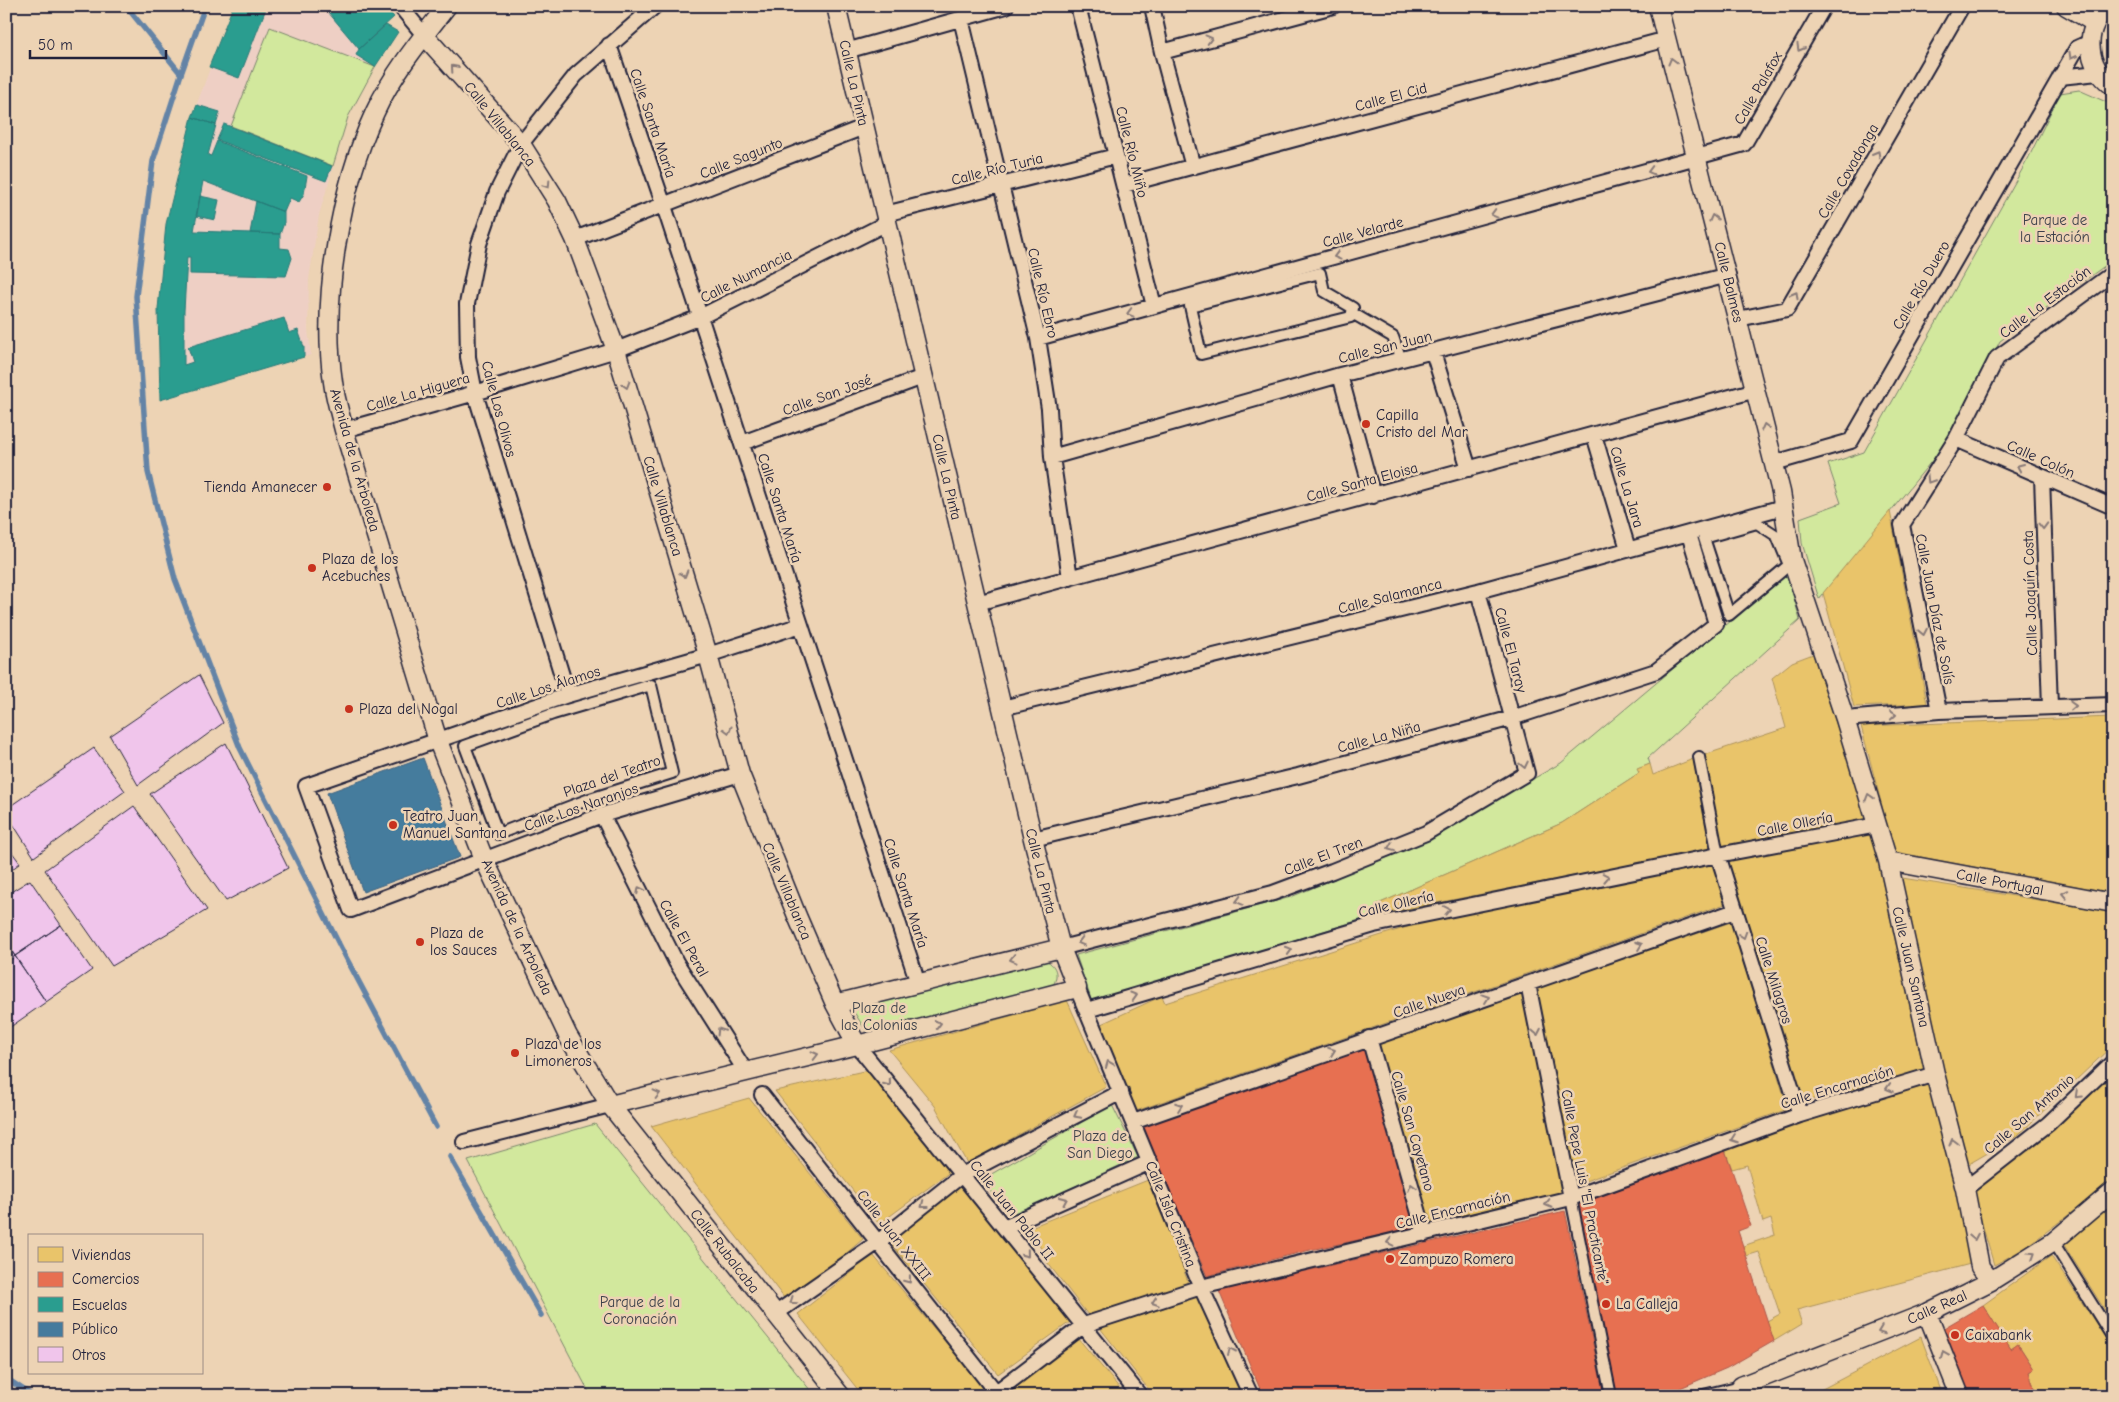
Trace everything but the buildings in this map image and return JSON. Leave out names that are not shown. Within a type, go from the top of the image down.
[{"type":"street","name":"Calle Villablanca","points":[[400,6],[521,144],[557,201],[574,239],[616,350],[708,655],[740,774],[766,843],[835,1004],[857,1045]]},
{"type":"street","name":"Avenida de la Arboleda","points":[[447,6],[424,34],[394,79],[375,112],[354,166],[338,234],[331,287],[329,336],[333,383],[344,430],[438,741],[484,859],[568,1036],[610,1105]]},
{"type":"street","name":"Calle Los Olivos","points":[[568,695],[475,393],[468,357],[467,304],[479,244],[497,192],[521,144],[576,75],[609,44],[655,6]]},
{"type":"street","name":"Calle La Pinta","points":[[836,6],[1033,838],[1061,948]]},
{"type":"street","points":[[846,52],[1006,6]]},
{"type":"street","name":"Calle Río Miño","points":[[1078,6],[1154,306]]},
{"type":"street","points":[[1152,6],[1162,52],[1193,167]]},
{"type":"street","points":[[1162,52],[1333,6]]},
{"type":"street","name":"Calle Balmes","points":[[1658,6],[1728,275],[1774,463],[1792,560],[1809,610]]},
{"type":"street","name":"Calle Palafox","points":[[1698,158],[1744,144],[1824,6]]},
{"type":"street","name":"Calle Covadonga","points":[[1738,319],[1787,309],[1962,6]]},
{"type":"street","points":[[2066,6],[2095,23]]},
{"type":"street","points":[[2110,6],[2095,23],[2090,42],[2092,58],[2098,73],[2113,86]]},
{"type":"street","name":"Calle Río Ebro","points":[[961,19],[1038,338],[1050,409],[1052,457],[1070,578]]},
{"type":"street","name":"Calle El Cid","points":[[1124,185],[1666,39]]},
{"type":"street","name":"Calle Río Duero","points":[[1774,463],[1851,441],[2077,48],[2090,42]]},
{"type":"street","name":"Calle Santa María","points":[[609,44],[664,206],[918,982]]},
{"type":"street","points":[[2060,77],[2098,73]]},
{"type":"street","name":"Calle Sagunto","points":[[574,239],[664,206],[864,127]]},
{"type":"street","name":"Calle Río Turia","points":[[886,218],[1002,185],[1116,156]]},
{"type":"street","name":"Calle Velarde","points":[[1038,338],[1698,158]]},
{"type":"street","name":"Calle Numancia","points":[[616,350],[700,317],[886,218]]},
{"type":"street","points":[[1320,273],[1324,291],[1353,308],[1352,313],[1351,317],[1201,354],[1190,306],[1320,273]]},
{"type":"street","name":"Calle La Estación","points":[[1997,358],[2113,273]]},
{"type":"street","name":"Calle San Juan","points":[[1052,457],[1340,375],[1728,275]]},
{"type":"street","points":[[1352,313],[1393,337],[1401,360]]},
{"type":"street","name":"Calle La Higuera","points":[[344,430],[616,350]]},
{"type":"street","points":[[1433,352],[1469,469]]},
{"type":"street","name":"Calle Juan Díaz de Solís","points":[[1939,711],[1902,524],[1956,439],[1997,358]]},
{"type":"street","points":[[1340,375],[1373,496]]},
{"type":"street","name":"Calle San José","points":[[742,443],[923,377]]},
{"type":"street","name":"Calle Santa Eloisa","points":[[977,603],[1756,390]]},
{"type":"street","name":"Calle La Jara","points":[[1594,435],[1628,549]]},
{"type":"street","name":"Calle Colón","points":[[1956,439],[2113,507]]},
{"type":"street","name":"Calle Joaquín Costa","points":[[2042,477],[2050,707]]},
{"type":"street","name":"Calle Salamanca","points":[[1002,708],[1478,591],[1783,507]]},
{"type":"street","points":[[1756,523],[1776,536],[1789,565],[1729,615],[1704,538],[1756,523]]},
{"type":"street","name":"Calle La Niña","points":[[1033,838],[1298,776],[1512,718],[1656,671],[1716,624],[1689,534]]},
{"type":"street","name":"Calle El Taray","points":[[1478,591],[1512,718]]},
{"type":"street","name":"Calle Juan Santana","points":[[1809,610],[1845,719],[1888,861],[1935,1074],[1965,1189],[1980,1267],[1991,1281]]},
{"type":"street","name":"Calle Los Álamos","points":[[351,910],[306,786],[568,695],[708,655],[801,625]]},
{"type":"street","name":"Plaza del Teatro","points":[[651,686],[672,773],[587,800],[498,834],[465,746],[553,714],[651,686]]},
{"type":"street","points":[[1845,719],[1939,711],[2113,705]]},
{"type":"street","name":"Calle El Tren","points":[[1061,948],[1273,892],[1332,871],[1426,833],[1527,773],[1512,718]]},
{"type":"street","points":[[1699,757],[1718,854]]},
{"type":"street","name":"Calle Los Naranjos","points":[[351,910],[602,815],[740,774]]},
{"type":"street","name":"Calle El Peral","points":[[602,815],[676,962],[746,1072]]},
{"type":"street","name":"Calle Ollería","points":[[1087,1010],[1374,924],[1718,854],[1877,825]]},
{"type":"street","name":"Calle Milagros","points":[[1718,854],[1800,1115]]},
{"type":"street","name":"Calle Portugal","points":[[1888,861],[2113,904]]},
{"type":"street","name":"Calle Nueva","points":[[1133,1122],[1735,911]]},
{"type":"street","points":[[835,1004],[1061,948]]},
{"type":"street","name":"Calle Isla Cristina","points":[[1061,948],[1202,1287],[1251,1396]]},
{"type":"street","name":"Calle Pepe Luis \"El Practicante\"","points":[[1528,984],[1611,1396]]},
{"type":"street","points":[[464,1142],[857,1045],[1078,988]]},
{"type":"street","name":"Calle San Cayetano","points":[[1369,1038],[1425,1234]]},
{"type":"street","name":"Calle Juan Pablo II","points":[[857,1045],[1140,1396]]},
{"type":"street","name":"Calle San Antonio","points":[[1965,1189],[2048,1124],[2113,1062]]},
{"type":"street","name":"Calle Encarnación","points":[[995,1394],[1084,1325],[1202,1287],[1571,1198],[1800,1115],[1935,1074]]},
{"type":"street","points":[[775,1314],[878,1242],[962,1175],[1121,1092]]},
{"type":"street","name":"Calle Juan XXIII","points":[[762,1094],[995,1394]]},
{"type":"street","name":"Calle Rubalcaba","points":[[610,1105],[841,1396]]},
{"type":"street","points":[[1004,1227],[1150,1162]]},
{"type":"street","name":"Calle Real","points":[[1743,1391],[1927,1313],[1991,1281],[2053,1242],[2113,1191]]},
{"type":"street","points":[[2053,1242],[2113,1338]]},
{"type":"street","points":[[1927,1313],[1960,1396]]},
{"type":"street","points":[[1699,1396],[1743,1391]]},
{"type":"shaded area","points":[[233,6],[384,6],[394,17],[386,25],[398,32],[368,77],[348,117],[319,215],[309,279],[308,329],[311,355],[160,400],[158,309],[166,224],[192,117]]},
{"type":"green space","points":[[270,27],[375,67],[348,117],[333,166],[231,126]]},
{"type":"green space","name":"Parque de la Estación","points":[[2079,90],[2113,105],[2113,260],[2000,341],[1952,436],[1819,599],[1802,543],[1800,518],[1841,503],[1828,464],[1864,452],[2028,159],[2060,93]]},
{"type":"green space","points":[[1787,573],[1800,620],[1648,758],[1650,764],[1638,769],[1639,773],[1562,823],[1376,905],[1376,915],[1092,1002],[1076,955],[1291,897],[1428,839],[1561,763]]},
{"type":"green space","name":"Plaza de las Colonias","points":[[1045,960],[1053,965],[1056,972],[1051,989],[869,1036],[851,1007]]},
{"type":"green space","name":"Plaza de San Diego","points":[[1112,1105],[1138,1157],[1011,1216],[981,1180]]},
{"type":"green space","name":"Parque de la Coronación","points":[[595,1124],[815,1396],[591,1396],[468,1161]]},
{"type":"waterway","points":[[126,6],[181,74],[153,161],[136,296],[148,472],[175,579],[240,748],[341,948],[436,1127]]},
{"type":"waterway","points":[[181,74],[205,6]]},
{"type":"waterway","points":[[450,1157],[541,1315]]},
{"type":"waterway","points":[[6,1378],[33,1396]]},
{"type":"place","name":"Capilla Cristo del Mar","points":[[1366,424]]},
{"type":"place","name":"Tienda Amanecer","points":[[327,487]]},
{"type":"place","name":"Plaza de los Acebuches","points":[[312,568]]},
{"type":"place","name":"Plaza del Nogal","points":[[349,709]]},
{"type":"place","name":"Teatro Juan Manuel Santana","points":[[393,825]]},
{"type":"place","name":"Plaza de los Sauces","points":[[420,942]]},
{"type":"place","name":"Plaza de los Limoneros","points":[[515,1053]]},
{"type":"place","name":"Zampuzo Romera","points":[[1390,1259]]},
{"type":"place","name":"La Calleja","points":[[1606,1304]]},
{"type":"place","name":"Caixabank","points":[[1955,1335]]}]
